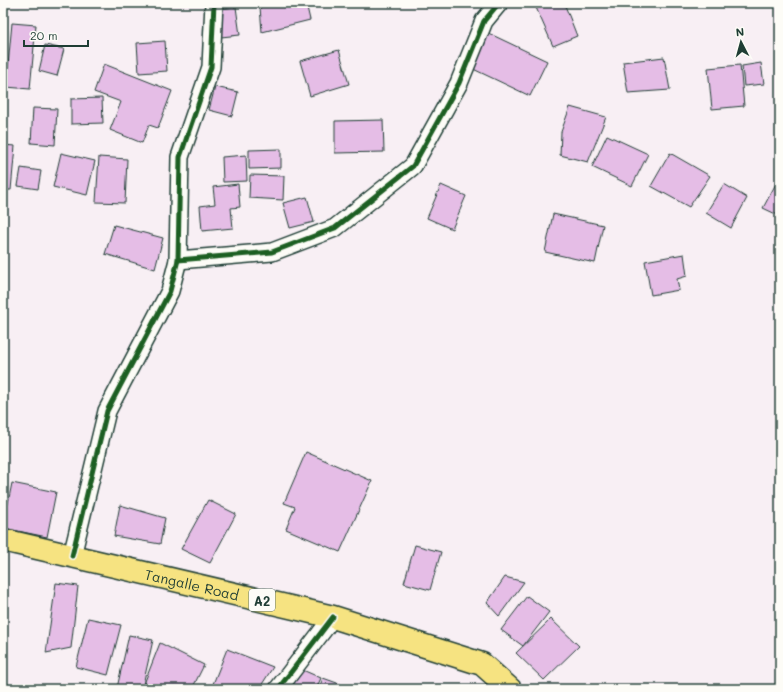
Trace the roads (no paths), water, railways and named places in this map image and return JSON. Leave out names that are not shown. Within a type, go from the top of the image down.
[{"type":"highway","name":"Tangalle Road","points":[[3,540],[333,617],[482,664],[510,689]]},
{"type":"street","points":[[72,556],[107,411],[170,291],[178,260],[180,157],[211,67],[214,3]]},
{"type":"street","points":[[178,260],[272,252],[335,228],[412,166],[459,83],[484,21],[499,3]]},
{"type":"street","points":[[278,689],[333,617]]}]
